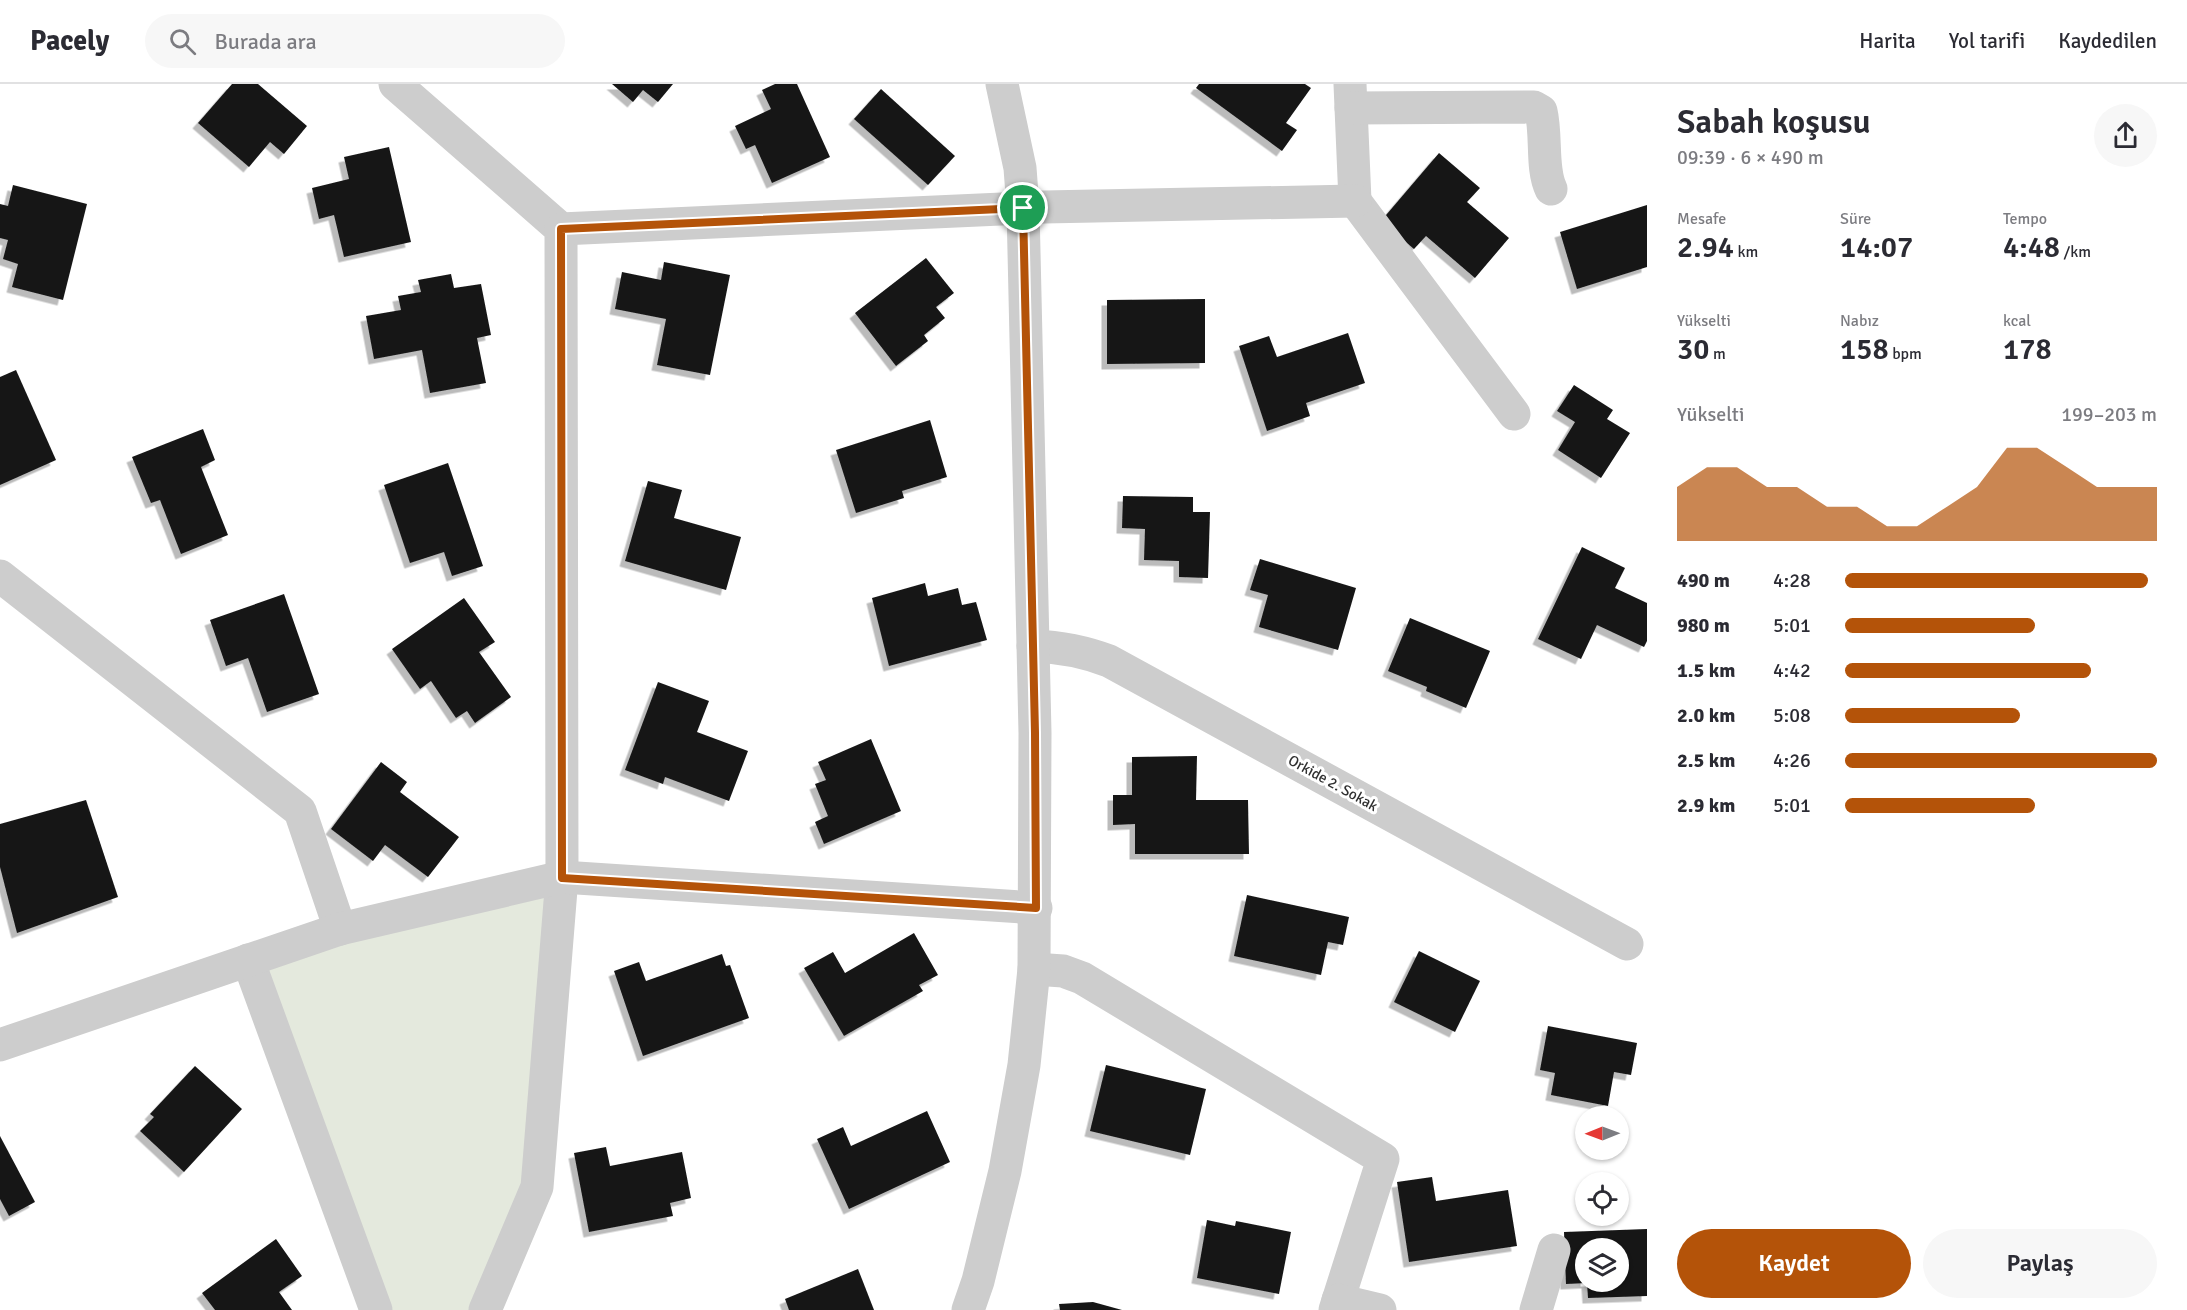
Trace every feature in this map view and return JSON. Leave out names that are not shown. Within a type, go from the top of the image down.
[{"type":"street","points":[[395,84],[561,229],[1023,208],[1356,201]]},
{"type":"street","points":[[968,1310],[978,1281],[1005,1171],[1024,1065],[1034,969],[1036,908],[1033,646],[1023,208],[1020,168],[1002,84]]},
{"type":"street","points":[[1514,414],[1356,201],[1351,96],[1534,107],[1541,111],[1544,123],[1546,180],[1551,189]]},
{"type":"street","points":[[485,1310],[537,1187],[562,878],[561,229]]},
{"type":"street","points":[[0,576],[300,811],[340,929]]},
{"type":"street","name":"Orkide 2. Sokak","points":[[1033,646],[1060,647],[1086,652],[1109,660],[1627,944]]},
{"type":"street","points":[[0,1045],[340,929],[562,878],[1036,908]]},
{"type":"street","points":[[248,960],[376,1310]]},
{"type":"street","points":[[1034,969],[1063,971],[1082,978],[1383,1159],[1336,1305],[1380,1310]]},
{"type":"street","points":[[1536,1310],[1554,1250]]},
{"type":"shaded area","points":[[562,877],[537,1187],[485,1310],[376,1310],[248,960]]},
{"type":"building","points":[[232,84],[258,84],[307,126],[284,154],[270,142],[249,167],[198,123]]},
{"type":"building","points":[[612,84],[673,84],[658,102],[643,90],[633,102]]},
{"type":"building","points":[[775,84],[797,84],[830,157],[772,183],[755,145],[746,149],[735,126],[771,109],[762,90]]},
{"type":"building","points":[[1199,84],[1305,84],[1311,88],[1286,123],[1297,130],[1282,151],[1196,88]]},
{"type":"building","points":[[881,89],[955,156],[928,185],[854,119]]},
{"type":"building","points":[[389,147],[411,242],[344,257],[334,215],[319,219],[312,188],[349,179],[344,157]]},
{"type":"building","points":[[1439,153],[1480,188],[1467,202],[1509,238],[1475,278],[1426,236],[1414,249],[1381,221]]},
{"type":"building","points":[[13,185],[87,204],[63,300],[12,287],[18,264],[3,259],[8,240],[0,238],[0,204],[8,206]]},
{"type":"building","points":[[1647,205],[1647,267],[1577,289],[1560,232]]},
{"type":"building","points":[[926,258],[954,293],[936,307],[945,318],[924,335],[928,341],[896,366],[855,313]]},
{"type":"building","points":[[664,262],[730,275],[710,375],[657,365],[666,319],[615,309],[622,272],[661,280]]},
{"type":"building","points":[[451,274],[454,288],[481,284],[491,335],[477,338],[486,383],[430,393],[422,350],[374,359],[366,316],[401,310],[398,296],[421,292],[418,280]]},
{"type":"building","points":[[1205,299],[1205,363],[1107,364],[1107,300]]},
{"type":"building","points":[[1348,333],[1365,383],[1306,403],[1310,416],[1267,431],[1239,346],[1269,336],[1277,357]]},
{"type":"building","points":[[16,370],[56,460],[0,485],[0,377]]},
{"type":"building","points":[[1574,385],[1613,410],[1607,419],[1630,433],[1601,478],[1558,450],[1575,422],[1557,411]]},
{"type":"building","points":[[930,420],[947,477],[902,491],[904,498],[856,513],[836,450]]},
{"type":"building","points":[[203,429],[215,460],[201,467],[228,535],[181,554],[160,500],[151,503],[132,457]]},
{"type":"building","points":[[448,463],[483,566],[452,576],[444,552],[410,563],[384,485]]},
{"type":"building","points":[[648,481],[682,490],[674,518],[741,537],[726,590],[625,561]]},
{"type":"building","points":[[1123,496],[1193,497],[1193,512],[1210,512],[1208,578],[1179,577],[1179,561],[1144,560],[1145,529],[1122,528]]},
{"type":"building","points":[[1582,547],[1625,568],[1615,588],[1647,603],[1647,641],[1644,647],[1597,625],[1581,659],[1538,639]]},
{"type":"building","points":[[1260,559],[1356,588],[1338,650],[1259,627],[1268,595],[1250,590]]},
{"type":"building","points":[[925,583],[928,596],[958,588],[962,605],[976,602],[987,640],[889,666],[872,598]]},
{"type":"building","points":[[284,594],[319,694],[267,712],[248,658],[226,666],[210,620]]},
{"type":"building","points":[[464,598],[495,642],[479,652],[511,697],[475,723],[467,711],[456,718],[431,681],[420,689],[392,649]]},
{"type":"building","points":[[1410,618],[1490,651],[1466,708],[1426,691],[1427,687],[1388,671]]},
{"type":"building","points":[[658,682],[709,701],[697,732],[748,751],[729,801],[665,777],[663,784],[625,770]]},
{"type":"building","points":[[871,739],[901,811],[824,844],[815,822],[828,816],[815,784],[826,780],[818,762]]},
{"type":"building","points":[[1197,756],[1196,800],[1248,800],[1249,854],[1135,854],[1135,824],[1113,825],[1113,795],[1132,795],[1132,757]]},
{"type":"building","points":[[381,762],[407,782],[400,792],[459,837],[428,877],[385,845],[373,861],[331,829]]},
{"type":"building","points":[[86,800],[118,897],[17,933],[0,867],[0,824]]},
{"type":"building","points":[[1247,895],[1349,917],[1343,945],[1328,942],[1321,975],[1234,956]]},
{"type":"building","points":[[914,933],[938,975],[919,985],[923,991],[844,1036],[804,968],[833,952],[845,973]]},
{"type":"building","points":[[1419,951],[1480,981],[1455,1032],[1394,1002]]},
{"type":"building","points":[[722,954],[726,966],[730,965],[749,1018],[643,1056],[614,971],[639,962],[646,981]]},
{"type":"building","points":[[1548,1026],[1637,1043],[1631,1075],[1614,1072],[1608,1106],[1551,1095],[1555,1073],[1540,1070]]},
{"type":"building","points":[[1106,1065],[1206,1089],[1190,1155],[1090,1131]]},
{"type":"building","points":[[195,1066],[242,1109],[184,1172],[140,1131],[154,1117],[150,1114]]},
{"type":"building","points":[[927,1111],[950,1162],[849,1209],[817,1139],[843,1127],[851,1146]]},
{"type":"building","points":[[0,1136],[35,1202],[9,1216],[0,1199]]},
{"type":"building","points":[[606,1147],[610,1166],[682,1152],[691,1198],[670,1203],[673,1216],[589,1232],[574,1153]]},
{"type":"building","points":[[1432,1177],[1436,1201],[1508,1190],[1517,1246],[1409,1262],[1397,1182]]},
{"type":"building","points":[[1207,1220],[1235,1226],[1236,1221],[1291,1232],[1279,1294],[1197,1278]]},
{"type":"building","points":[[1647,1229],[1647,1296],[1588,1298],[1588,1292],[1629,1292],[1629,1238],[1575,1238],[1575,1284],[1566,1284],[1564,1232]]},
{"type":"building","points":[[276,1239],[302,1276],[279,1292],[292,1310],[215,1310],[202,1293]]},
{"type":"building","points":[[858,1269],[874,1310],[789,1310],[785,1299]]},
{"type":"building","points":[[1093,1302],[1122,1310],[1060,1310],[1059,1304]]},
{"type":"route","points":[[1023,208],[1035,733],[1036,908],[562,878],[561,229],[1023,208]]}]
